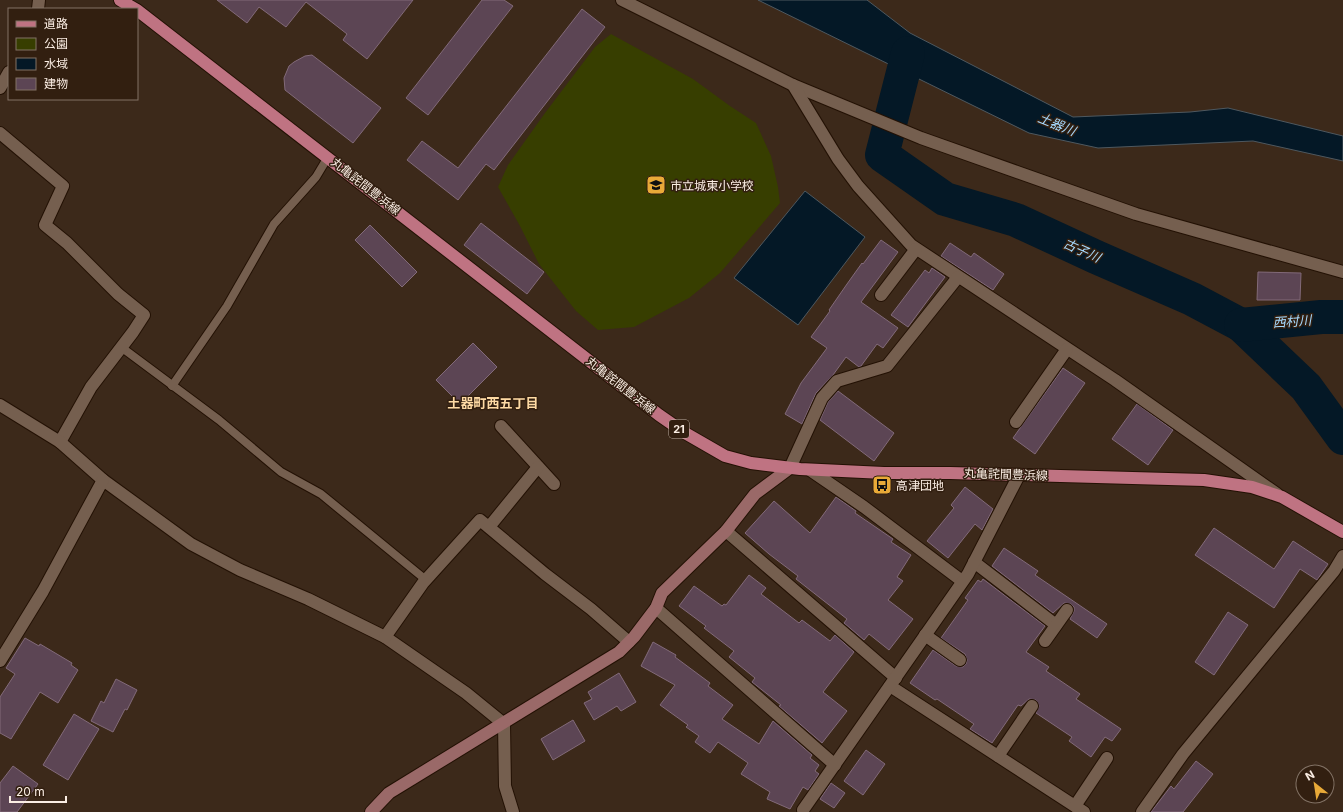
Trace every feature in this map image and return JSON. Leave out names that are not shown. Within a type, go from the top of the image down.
[{"type":"main road","name":"丸亀詫間豊浜線","points":[[120,0],[136,7]]},
{"type":"main road","name":"丸亀詫間豊浜線","points":[[138,9],[659,415],[685,433],[725,456],[752,463],[810,470],[1204,480],[1252,487],[1282,497],[1343,532]]},
{"type":"street","points":[[622,0],[793,84],[921,138],[1136,214],[1343,272]]},
{"type":"street","points":[[0,88],[8,74]]},
{"type":"street","points":[[793,84],[838,158],[858,186],[911,245],[1139,397],[1282,497]]},
{"type":"street","points":[[0,133],[63,186],[45,225],[67,244],[118,294],[144,315],[91,387],[60,442]]},
{"type":"street","points":[[881,295],[916,249]]},
{"type":"street","points":[[371,812],[389,793],[620,652],[656,608],[662,593],[726,531],[755,494],[790,468],[822,398],[837,381],[887,366],[958,277]]},
{"type":"street","points":[[1016,422],[1067,349]]},
{"type":"street","points":[[0,405],[60,442],[103,480],[191,544],[240,570],[308,599],[384,637],[466,693],[504,724],[506,786],[513,812]]},
{"type":"street","points":[[501,426],[554,484]]},
{"type":"street","points":[[489,527],[538,467]]},
{"type":"street","points":[[810,470],[962,581]]},
{"type":"street","points":[[803,810],[962,581],[974,562],[1018,475]]},
{"type":"street","points":[[0,661],[43,591],[103,480]]},
{"type":"street","points":[[384,637],[426,580],[480,520],[545,574],[591,609],[629,642]]},
{"type":"street","points":[[726,531],[893,682],[998,756],[1080,809],[1108,758]]},
{"type":"street","points":[[1142,812],[1184,754],[1334,571],[1343,557]]},
{"type":"street","points":[[974,562],[1056,625]]},
{"type":"street","points":[[656,608],[835,765]]},
{"type":"street","points":[[1045,641],[1067,610]]},
{"type":"street","points":[[925,635],[960,660]]},
{"type":"street","points":[[998,756],[1032,706]]},
{"type":"lane","points":[[172,386],[227,306],[274,224],[316,177],[328,157]]},
{"type":"lane","points":[[121,347],[219,420],[281,472],[321,494],[426,580]]},
{"type":"green space","points":[[611,34],[693,79],[756,123],[771,156],[780,203],[720,273],[689,298],[634,327],[598,330],[576,311],[539,264],[498,187],[508,165],[545,113],[595,47]]},
{"type":"water","name":"土器川","points":[[758,0],[867,0],[910,33],[1073,117],[1190,112],[1228,108],[1343,136],[1343,161],[1253,141],[1098,148],[1029,133]]},
{"type":"water","points":[[805,191],[865,237],[798,325],[734,278]]},
{"type":"building","points":[[217,0],[413,0],[367,59],[343,40],[347,34],[306,2],[286,27],[259,7],[247,23]]},
{"type":"building","points":[[482,0],[504,0],[513,6],[428,115],[406,98]]},
{"type":"building","points":[[582,9],[605,27],[494,170],[486,164],[458,200],[407,160],[422,141],[458,168]]},
{"type":"building","points":[[312,55],[381,108],[353,143],[285,90],[284,78],[289,66],[305,56]]},
{"type":"building","points":[[481,223],[544,272],[527,294],[464,245]]},
{"type":"building","points":[[370,225],[417,272],[402,287],[355,240]]},
{"type":"building","points":[[881,240],[898,252],[861,302],[898,328],[883,348],[877,344],[861,366],[859,367],[846,357],[833,375],[816,393],[802,424],[785,414],[801,383],[827,348],[811,337],[862,263],[863,264]]},
{"type":"building","points":[[950,243],[971,257],[974,253],[1004,274],[993,290],[941,256]]},
{"type":"building","points":[[932,268],[945,277],[908,327],[891,315],[925,270],[929,273]]},
{"type":"building","points":[[1258,272],[1301,273],[1300,300],[1257,300]]},
{"type":"building","points":[[473,343],[497,367],[460,404],[436,380]]},
{"type":"building","points":[[1063,368],[1085,383],[1035,454],[1013,438]]},
{"type":"building","points":[[838,391],[894,433],[874,461],[820,420],[828,402]]},
{"type":"building","points":[[1137,404],[1173,430],[1148,465],[1112,439]]},
{"type":"building","points":[[965,487],[993,509],[982,530],[975,524],[948,558],[927,541],[954,508],[951,505]]},
{"type":"building","points":[[836,497],[856,511],[855,513],[893,539],[891,542],[911,555],[897,577],[903,581],[888,600],[913,619],[889,650],[869,634],[864,640],[844,623],[847,619],[796,579],[798,576],[745,533],[774,501],[810,533]]},
{"type":"building","points":[[1214,528],[1274,569],[1293,541],[1328,564],[1317,580],[1300,569],[1274,608],[1195,555]]},
{"type":"building","points":[[1004,548],[1038,571],[1035,575],[1107,624],[1097,638],[1070,619],[1074,611],[1074,607],[1071,604],[1064,603],[1053,613],[992,566]]},
{"type":"building","points":[[749,575],[766,588],[761,594],[799,623],[802,620],[830,641],[835,635],[854,652],[823,692],[847,711],[822,743],[779,706],[781,705],[752,682],[755,678],[729,657],[734,651],[704,628],[706,626],[679,606],[694,586],[722,606],[724,604],[726,605]]},
{"type":"building","points":[[983,579],[1045,626],[1026,652],[1049,667],[1046,671],[1080,694],[1076,699],[1121,729],[1112,741],[1105,737],[1091,757],[1069,741],[1072,737],[1036,713],[1039,706],[1036,700],[1029,699],[1021,706],[1018,705],[992,743],[970,729],[974,724],[910,683],[933,650],[956,666],[963,667],[966,664],[967,660],[965,654],[941,638],[968,600],[965,598],[978,580],[981,582]]},
{"type":"building","points":[[1228,612],[1248,625],[1214,675],[1195,662]]},
{"type":"building","points":[[25,638],[39,646],[40,644],[72,663],[71,665],[78,670],[58,703],[40,692],[11,739],[0,733],[0,697],[15,674],[6,668]]},
{"type":"building","points":[[653,642],[676,655],[675,657],[710,683],[708,686],[733,705],[722,719],[759,744],[773,721],[812,755],[810,758],[819,765],[815,771],[819,774],[808,790],[803,787],[790,809],[767,799],[770,792],[741,774],[748,763],[718,742],[710,753],[695,742],[699,736],[686,727],[688,725],[660,705],[675,685],[641,666]]},
{"type":"building","points":[[619,673],[636,702],[621,711],[617,706],[594,720],[584,703],[592,699],[588,692]]},
{"type":"building","points":[[116,679],[137,690],[127,710],[125,709],[113,732],[91,721],[101,701],[104,703]]},
{"type":"building","points":[[74,714],[99,729],[68,780],[43,765]]},
{"type":"building","points":[[573,720],[585,741],[553,760],[541,739]]},
{"type":"building","points":[[866,750],[885,764],[863,795],[844,781]]},
{"type":"building","points":[[1196,761],[1213,774],[1183,812],[1151,812],[1171,786],[1174,789]]},
{"type":"building","points":[[13,766],[38,784],[17,812],[0,812],[0,783]]},
{"type":"building","points":[[831,783],[845,793],[834,808],[820,799]]},
{"type":"waterway","name":"古子川","points":[[908,53],[882,155],[945,199],[1016,220],[1192,299],[1241,325],[1306,387],[1343,438]]},
{"type":"waterway","name":"西村川","points":[[1241,325],[1321,317],[1343,317]]},
{"type":"place","name":"市立城東小学校","points":[[656,185]]},
{"type":"place","name":"高津団地","points":[[882,485]]},
{"type":"district","name":"土器町西五丁目","points":[[493,403]]}]
